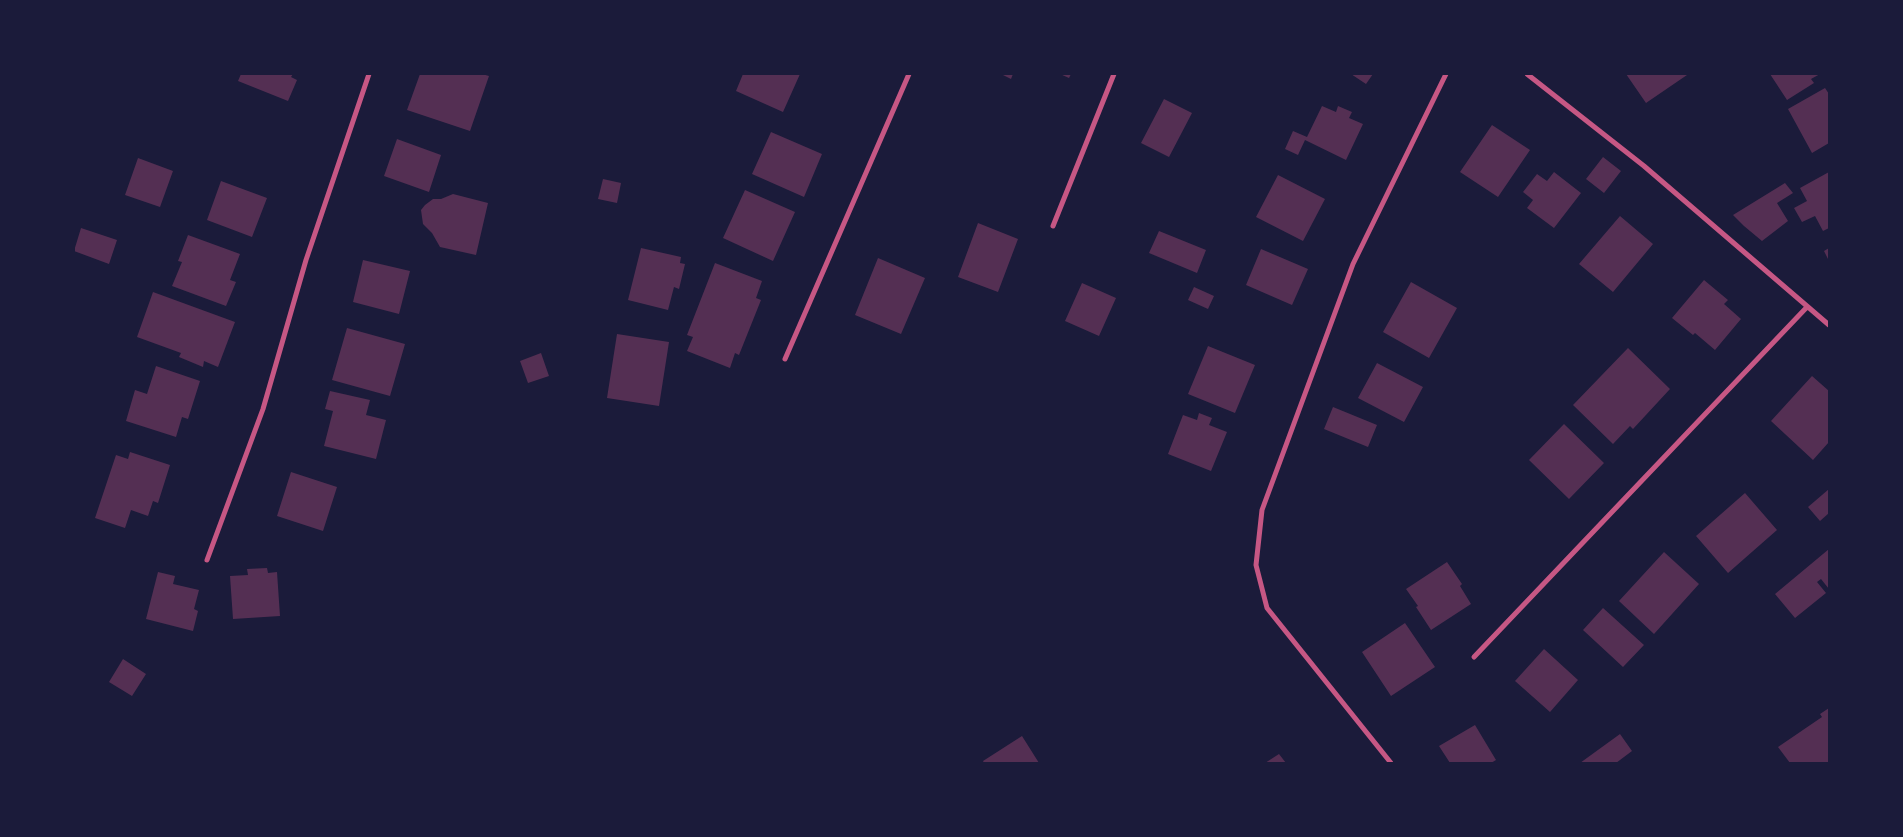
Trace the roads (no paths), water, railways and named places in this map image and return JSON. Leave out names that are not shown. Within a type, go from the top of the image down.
[{"type":"street","points":[[207,560],[263,409],[306,260],[369,74]]},
{"type":"street","points":[[786,359],[909,74]]},
{"type":"street","points":[[1053,226],[1114,74]]},
{"type":"street","points":[[1391,763],[1267,608],[1256,564],[1262,510],[1353,264],[1446,74]]},
{"type":"street","points":[[1527,74],[1644,166],[1829,325]]},
{"type":"street","points":[[1474,657],[1807,307]]}]
